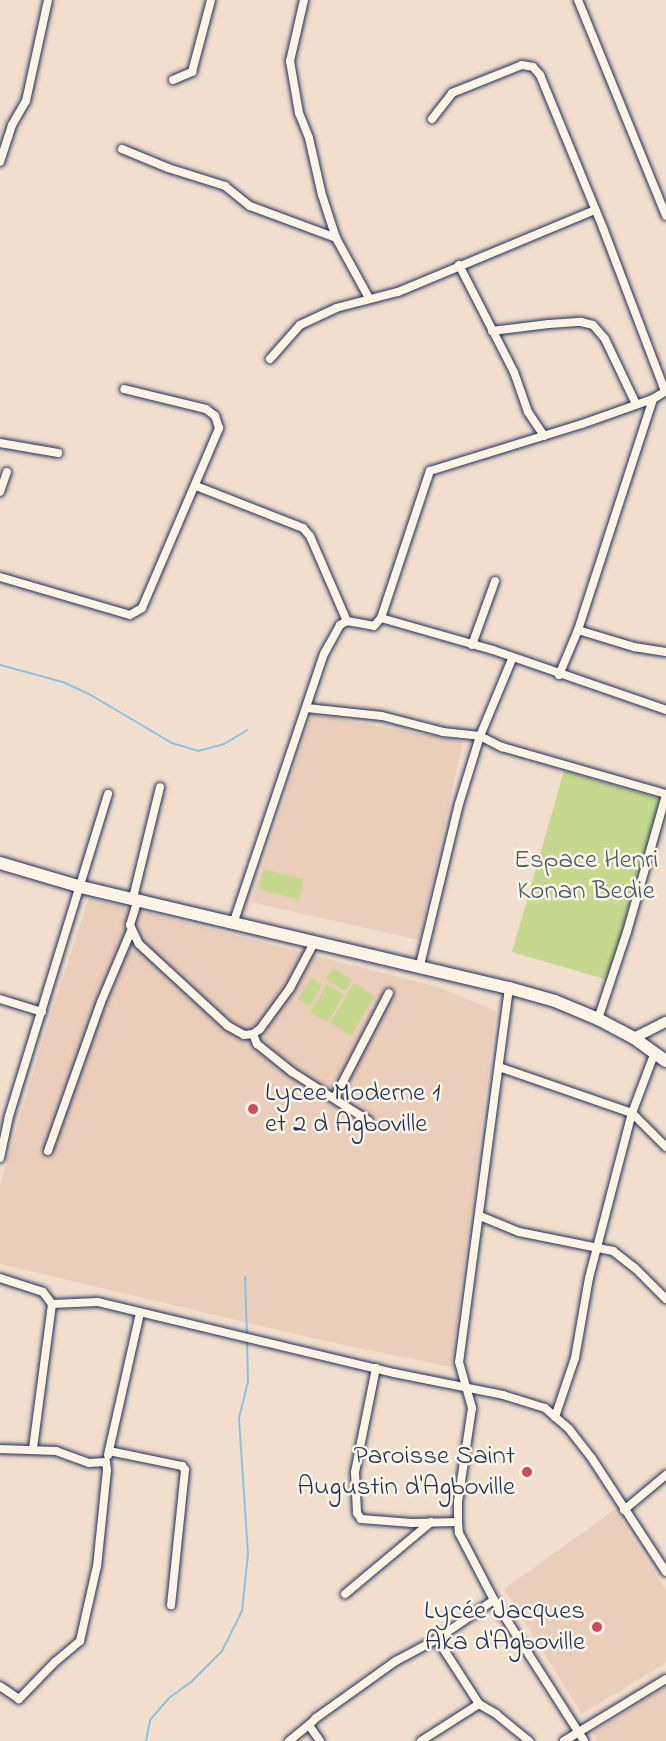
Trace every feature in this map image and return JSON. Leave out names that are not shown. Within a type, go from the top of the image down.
[{"type":"main road","points":[[0,863],[81,887],[420,965],[555,1001],[598,1019],[634,1038],[666,1061]]},
{"type":"street","points":[[0,162],[12,125],[26,101],[48,0]]},
{"type":"street","points":[[173,80],[192,72],[212,0]]},
{"type":"street","points":[[304,0],[290,61],[299,113],[336,238],[369,297]]},
{"type":"street","points":[[578,0],[666,216]]},
{"type":"street","points":[[234,921],[331,638],[340,625],[347,621],[374,626],[381,618],[430,471],[653,399],[665,391],[540,75],[533,67],[522,65],[452,93],[432,119]]},
{"type":"street","points":[[122,149],[168,168],[225,186],[250,206],[336,238]]},
{"type":"street","points":[[270,359],[300,325],[336,308],[369,297],[398,292],[595,210]]},
{"type":"street","points":[[459,265],[514,372],[528,411],[544,436]]},
{"type":"street","points":[[492,331],[581,322],[593,325],[605,339],[636,404]]},
{"type":"street","points":[[0,577],[130,615],[138,613],[219,428],[215,417],[207,409],[124,389]]},
{"type":"street","points":[[559,675],[579,630],[653,399]]},
{"type":"street","points":[[0,443],[58,453]]},
{"type":"street","points":[[0,492],[7,472]]},
{"type":"street","points":[[195,486],[303,528],[310,536],[347,621]]},
{"type":"street","points":[[472,645],[495,581]]},
{"type":"street","points":[[381,618],[472,645],[666,710]]},
{"type":"street","points":[[579,630],[634,647],[666,652]]},
{"type":"street","points":[[420,965],[459,804],[480,736],[512,658]]},
{"type":"street","points":[[307,708],[382,717],[443,732],[480,736],[502,747],[666,794],[627,932],[598,1019]]},
{"type":"street","points":[[48,1151],[101,1002],[131,931],[135,899],[160,787]]},
{"type":"street","points":[[0,1158],[5,1114],[42,1012],[108,794]]},
{"type":"street","points":[[131,931],[139,944],[155,961],[236,1033],[253,1034]]},
{"type":"street","points":[[253,1034],[290,988],[315,941]]},
{"type":"street","points":[[509,988],[459,1362],[472,1408],[458,1502],[459,1533],[494,1600],[584,1741]]},
{"type":"street","points":[[335,1097],[389,993]]},
{"type":"street","points":[[0,999],[42,1012]]},
{"type":"street","points":[[634,1038],[666,1022]]},
{"type":"street","points":[[253,1034],[257,1044],[292,1071],[369,1121]]},
{"type":"street","points":[[555,1417],[575,1358],[589,1278],[632,1113],[656,1052]]},
{"type":"street","points":[[499,1067],[632,1113],[666,1147]]},
{"type":"street","points":[[480,1216],[519,1232],[613,1251],[635,1268],[666,1299]]},
{"type":"street","points":[[0,1278],[43,1292],[52,1304],[33,1449]]},
{"type":"street","points":[[52,1304],[98,1302],[467,1389],[503,1395],[545,1408],[569,1429],[591,1458],[666,1572]]},
{"type":"street","points":[[0,1686],[19,1699],[55,1662],[80,1641],[97,1566],[106,1462],[140,1313]]},
{"type":"street","points":[[376,1368],[355,1472],[357,1514],[362,1519],[458,1522]]},
{"type":"street","points":[[0,1449],[62,1452],[89,1463],[106,1462]]},
{"type":"street","points":[[109,1451],[182,1466],[185,1470],[171,1605]]},
{"type":"street","points":[[624,1510],[666,1475]]},
{"type":"street","points":[[345,1594],[431,1522]]},
{"type":"street","points":[[289,1741],[338,1701],[396,1661],[437,1639],[494,1600]]},
{"type":"street","points":[[437,1639],[479,1704],[496,1714],[529,1741]]},
{"type":"street","points":[[564,1741],[666,1679]]},
{"type":"street","points":[[422,1741],[479,1704]]},
{"type":"street","points":[[309,1725],[320,1741]]},
{"type":"shaded area","points":[[312,714],[463,742],[419,940],[251,902]]},
{"type":"shaded area","name":"Lycee Moderne 1 et 2 d Agboville","points":[[89,898],[438,987],[496,1011],[451,1367],[325,1341],[0,1264],[0,1185],[45,1032]]},
{"type":"shaded area","name":"Lycée Jacques Aka d'Agboville","points":[[614,1510],[666,1590],[666,1663],[582,1714],[504,1589]]},
{"type":"shaded area","points":[[666,1686],[666,1741],[598,1741],[592,1733]]},
{"type":"green space","name":"Espace Henri Konan Bedie","points":[[564,771],[660,799],[608,980],[512,952]]},
{"type":"green space","points":[[264,869],[304,879],[299,900],[259,889]]},
{"type":"green space","points":[[333,968],[352,980],[345,991],[326,979]]},
{"type":"green space","points":[[311,978],[322,985],[310,1006],[298,999]]},
{"type":"green space","points":[[354,983],[375,996],[351,1036],[330,1023]]},
{"type":"green space","points":[[327,984],[344,995],[327,1023],[310,1012]]},
{"type":"waterway","points":[[0,665],[63,682],[89,694],[172,743],[198,751],[224,744],[247,730]]},
{"type":"waterway","points":[[245,1277],[247,1334]]},
{"type":"waterway","points":[[146,1741],[150,1720],[169,1698],[191,1682],[222,1651],[242,1611],[248,1554],[239,1418],[248,1383],[247,1339]]},
{"type":"place","name":"Lycee Moderne 1 et 2 d Agboville","points":[[253,1109]]},
{"type":"place","name":"Paroisse Saint Augustin d'Agboville","points":[[527,1472]]},
{"type":"place","name":"Lycée Jacques Aka d'Agboville","points":[[597,1627]]}]
